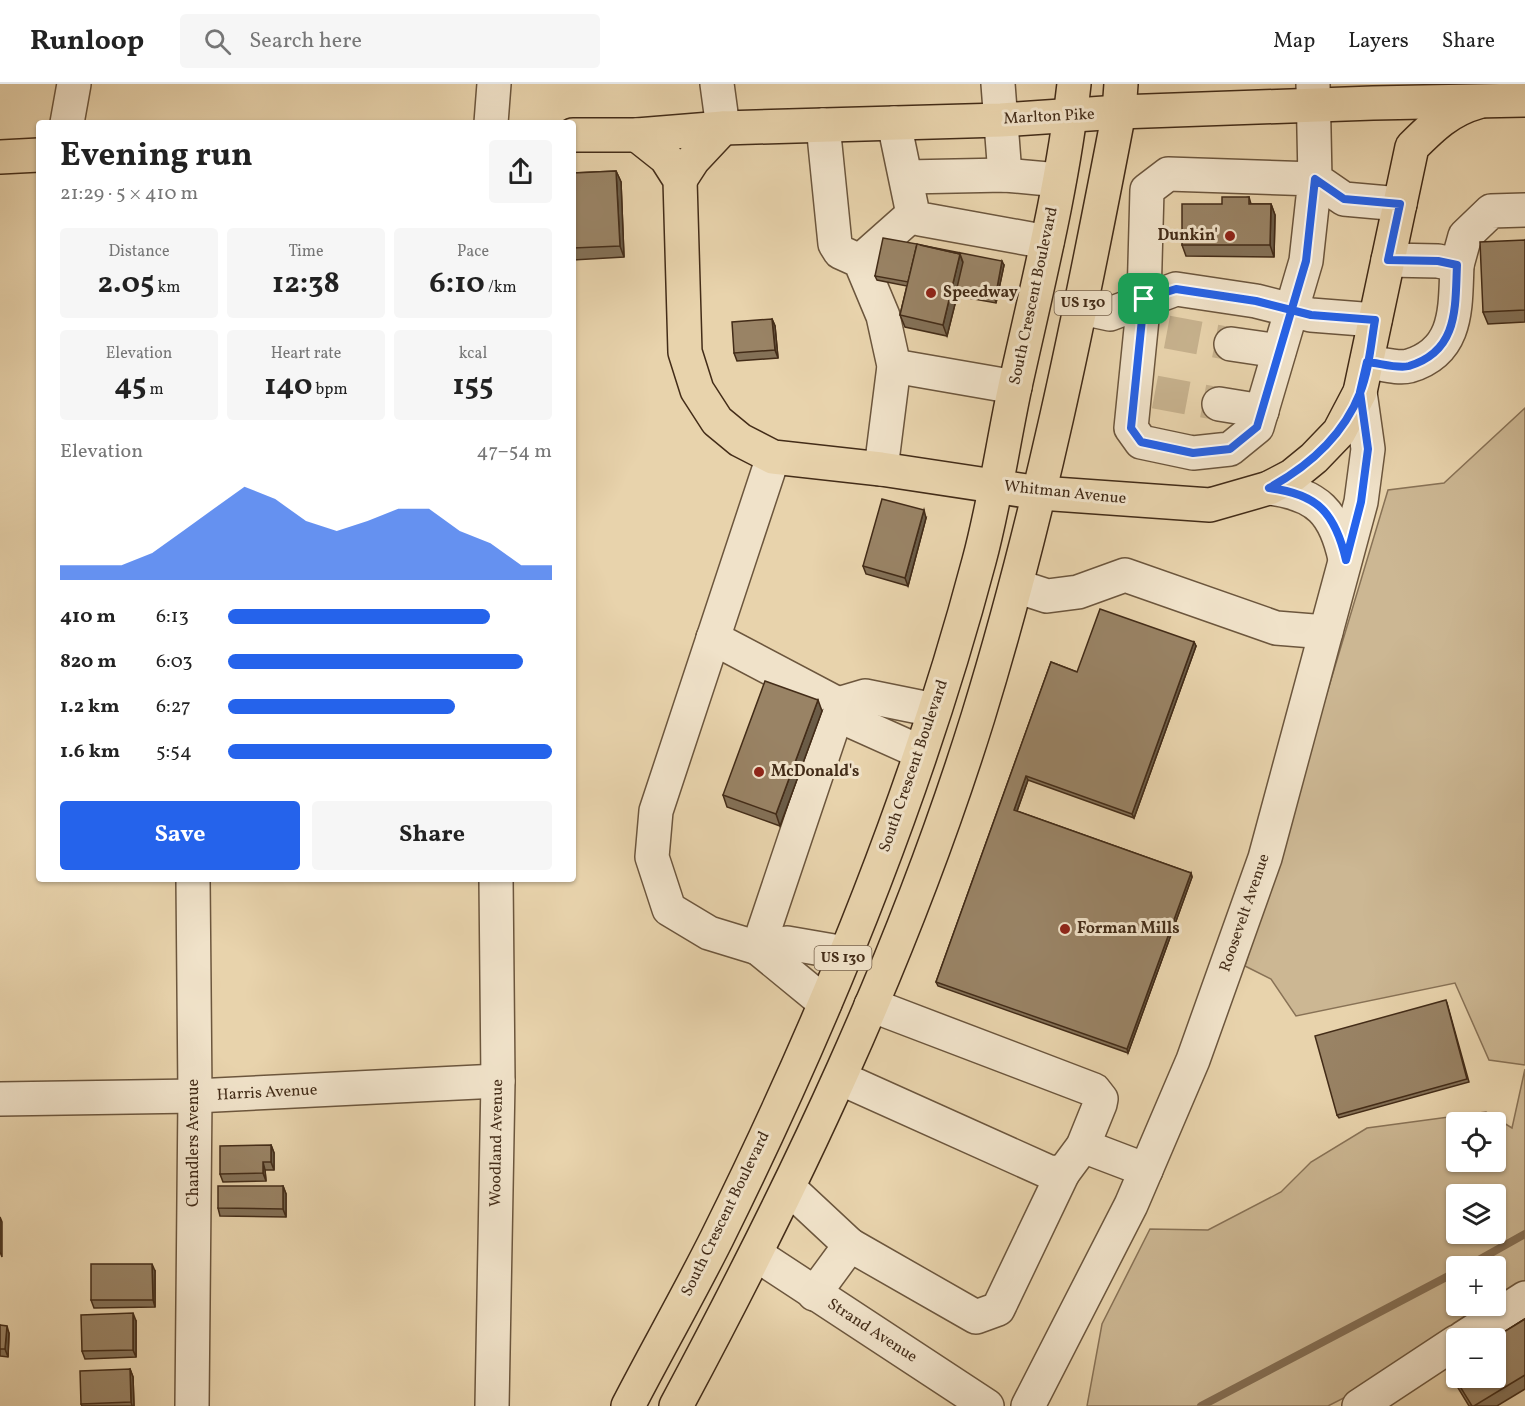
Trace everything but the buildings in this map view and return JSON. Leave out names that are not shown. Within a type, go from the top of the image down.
[{"type":"main road","name":"South Crescent Boulevard","points":[[628,1406],[716,1240],[825,1003],[920,752],[979,562],[998,486],[1015,387],[1047,242],[1071,117],[1074,84]]},
{"type":"main road","name":"Marlton Pike","points":[[576,135],[637,135],[723,128],[1071,117],[1120,98],[1313,94],[1373,103],[1525,100]]},
{"type":"main road","name":"US 130","points":[[676,1406],[757,1255],[840,1078],[871,1005],[944,816],[976,721],[1016,586],[1040,493],[1082,308],[1120,98]]},
{"type":"main road","points":[[1373,103],[1400,126],[1412,147],[1458,108],[1478,102]]},
{"type":"main road","points":[[637,135],[666,158],[680,180],[693,160],[723,128]]},
{"type":"main road","name":"Whitman Avenue","points":[[680,180],[685,352],[697,390],[717,421],[740,440],[773,457],[880,469],[1040,493],[1210,505],[1269,488],[1292,476],[1339,432],[1364,377],[1412,147]]},
{"type":"main road","points":[[0,157],[36,155]]},
{"type":"street","points":[[68,120],[74,84]]},
{"type":"street","points":[[491,120],[494,84]]},
{"type":"street","points":[[717,84],[723,128]]},
{"type":"street","points":[[998,84],[1005,175]]},
{"type":"street","points":[[1313,94],[1315,179],[1306,261],[1257,427],[1230,449],[1193,453],[1141,442],[1131,428],[1145,390],[1150,320],[1147,190],[1168,174],[1315,179],[1344,199],[1400,204]]},
{"type":"street","points":[[894,123],[913,213],[920,219],[1047,242]]},
{"type":"street","points":[[823,125],[835,244],[840,252],[860,261],[882,316],[894,366],[880,469]]},
{"type":"street","points":[[906,177],[1005,175],[1059,180]]},
{"type":"street","points":[[1364,377],[1407,367],[1438,351],[1454,322],[1457,265],[1465,236],[1491,211],[1525,210]]},
{"type":"street","points":[[860,261],[913,213]]},
{"type":"street","points":[[1388,260],[1438,261],[1457,265]]},
{"type":"street","points":[[1150,320],[1176,289],[1256,301],[1311,315],[1375,320]]},
{"type":"street","points":[[1082,308],[1150,320]]},
{"type":"street","points":[[1231,344],[1279,351]]},
{"type":"street","points":[[894,366],[1015,387]]},
{"type":"street","name":"Roosevelt Avenue","points":[[1028,1406],[1146,1170],[1193,1060],[1265,858],[1361,502],[1368,449],[1364,377]]},
{"type":"street","points":[[1220,404],[1262,411]]},
{"type":"street","points":[[773,457],[656,811],[652,857],[669,909],[709,933],[758,948],[825,1003]]},
{"type":"street","points":[[1269,488],[1296,491],[1318,506],[1336,524],[1346,560]]},
{"type":"street","points":[[1016,586],[1047,596],[1078,592],[1125,575],[1276,628],[1326,632]]},
{"type":"street","points":[[713,638],[838,704],[851,721],[920,752]]},
{"type":"street","points":[[838,704],[865,696],[934,710]]},
{"type":"street","points":[[758,948],[834,722],[838,704]]},
{"type":"street","name":"Chandlers Avenue","points":[[192,1406],[195,1096],[193,882]]},
{"type":"street","name":"Woodland Avenue","points":[[492,1406],[498,1081],[496,882]]},
{"type":"street","points":[[758,948],[787,943],[845,953]]},
{"type":"street","points":[[789,1189],[850,1245],[976,1317],[988,1315],[998,1308],[1063,1173],[1083,1146],[1101,1099],[1094,1090],[871,1005]]},
{"type":"street","points":[[840,1078],[1049,1172],[1063,1173]]},
{"type":"street","name":"Harris Avenue","points":[[0,1099],[195,1096],[498,1081]]},
{"type":"street","points":[[1083,1146],[1146,1170]]},
{"type":"street","points":[[814,1294],[850,1245]]},
{"type":"street","name":"Strand Avenue","points":[[757,1255],[987,1406]]},
{"type":"street","points":[[1478,1328],[1525,1298]]},
{"type":"street","points":[[1359,1406],[1446,1349]]},
{"type":"shaded area","points":[[1525,408],[1525,1065],[1489,1060],[1455,983],[1296,1016],[1271,979],[1245,966],[1388,490],[1444,483]]},
{"type":"shaded area","points":[[1525,1069],[1525,1306],[1506,1316],[1506,1256],[1446,1256],[1446,1316],[1505,1316],[1482,1328],[1446,1328],[1446,1346],[1328,1406],[1087,1406],[1102,1324],[1150,1229],[1208,1230],[1281,1192],[1311,1162],[1367,1128],[1446,1117],[1446,1172],[1506,1172],[1506,1124],[1512,1128]]},
{"type":"waterway","points":[[1486,1256],[1525,1234]]},
{"type":"waterway","points":[[1201,1406],[1446,1277]]},
{"type":"tunnel","points":[[1167,332],[1231,344]]},
{"type":"tunnel","points":[[1155,392],[1219,404]]},
{"type":"place","name":"Dunkin'","points":[[1230,236]]},
{"type":"place","name":"Speedway","points":[[931,293]]},
{"type":"place","name":"McDonald's","points":[[759,772]]},
{"type":"place","name":"Forman Mills","points":[[1065,929]]},
{"type":"route","points":[[1144,299],[1131,428],[1141,442],[1193,453],[1230,449],[1257,427],[1290,310],[1306,261],[1315,179],[1344,199],[1400,204],[1388,260],[1438,261],[1457,265],[1454,322],[1438,351],[1407,367],[1367,362],[1360,392],[1368,449],[1361,502],[1346,560],[1336,524],[1318,506],[1296,491],[1269,488],[1292,476],[1314,458],[1339,432],[1360,392],[1375,320],[1311,315],[1290,310],[1256,301],[1176,289],[1144,299]]}]
